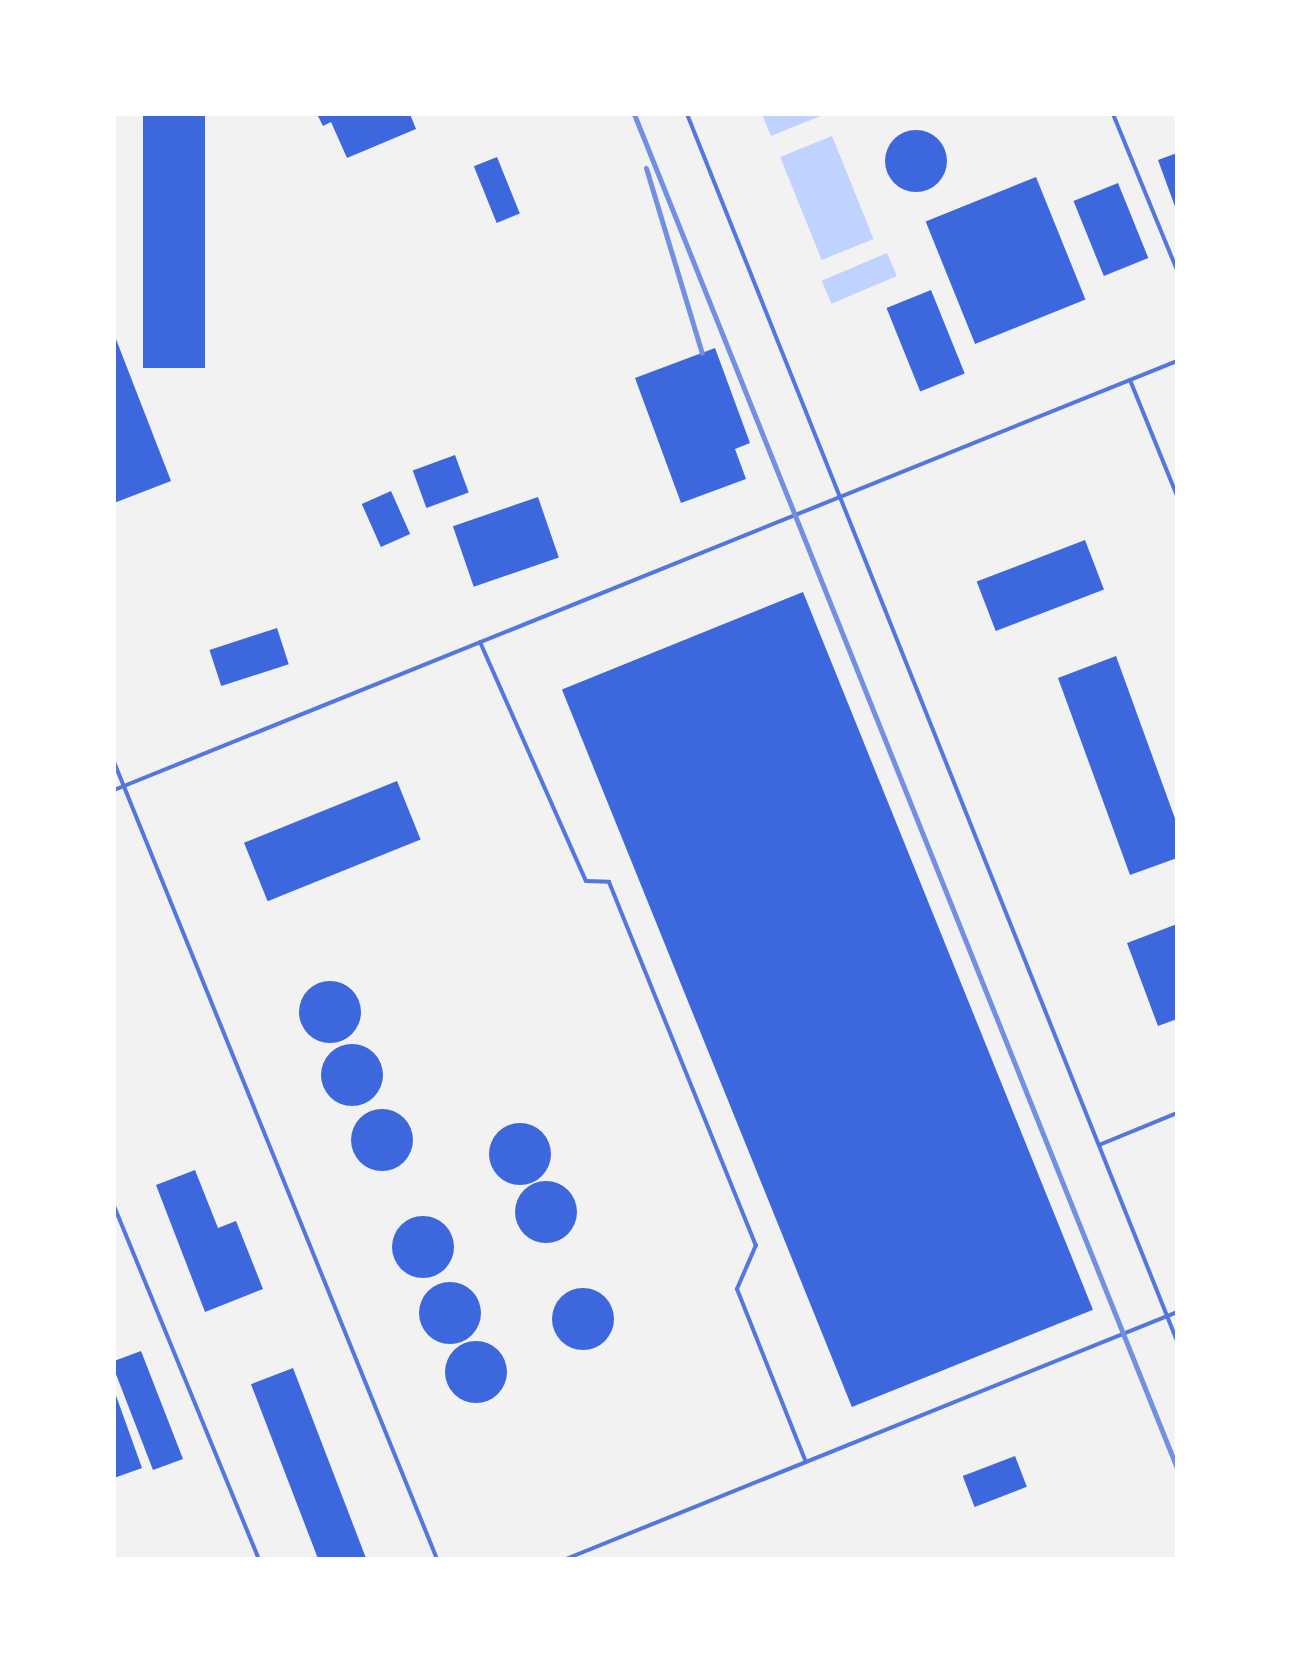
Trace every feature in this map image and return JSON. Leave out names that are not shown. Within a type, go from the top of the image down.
[{"type":"lane","points":[[687,114],[1177,1341]]},
{"type":"lane","points":[[1113,114],[1177,270]]},
{"type":"lane","points":[[114,790],[1177,361]]},
{"type":"lane","points":[[1130,380],[1177,496]]},
{"type":"lane","points":[[480,642],[586,881],[609,882],[756,1245],[737,1289],[806,1462]]},
{"type":"lane","points":[[114,762],[437,1559]]},
{"type":"lane","points":[[1099,1145],[1177,1113]]},
{"type":"lane","points":[[114,1206],[259,1559]]},
{"type":"lane","points":[[566,1559],[1177,1312]]},
{"type":"water","points":[[762,114],[822,114],[823,115],[771,136]]},
{"type":"water","points":[[832,136],[874,239],[822,260],[780,157]]},
{"type":"water","points":[[887,253],[897,276],[831,304],[822,281]]},
{"type":"building","points":[[143,114],[205,114],[205,368],[143,368]]},
{"type":"building","points":[[317,114],[410,114],[416,129],[347,158],[331,122],[323,126]]},
{"type":"building","points":[[916,130],[938,139],[947,161],[938,183],[916,192],[894,183],[885,161],[894,139]]},
{"type":"building","points":[[1177,153],[1177,212],[1158,160]]},
{"type":"building","points":[[497,157],[520,214],[497,223],[474,166]]},
{"type":"building","points":[[1036,177],[1085,299],[975,344],[926,222]]},
{"type":"building","points":[[1118,183],[1148,258],[1104,276],[1073,201]]},
{"type":"building","points":[[931,290],[965,373],[920,391],[886,308]]},
{"type":"building","points":[[114,334],[171,481],[114,503]]},
{"type":"building","points":[[715,348],[750,443],[735,449],[746,479],[681,503],[635,378]]},
{"type":"building","points":[[455,455],[469,493],[426,508],[413,470]]},
{"type":"building","points":[[391,491],[410,534],[381,547],[362,504]]},
{"type":"building","points":[[538,497],[559,558],[474,587],[453,526]]},
{"type":"building","points":[[1085,540],[1104,589],[996,631],[977,582]]},
{"type":"building","points":[[803,592],[1093,1310],[852,1407],[562,689]]},
{"type":"building","points":[[277,628],[289,664],[221,686],[209,650]]},
{"type":"building","points":[[1116,656],[1177,824],[1177,858],[1130,875],[1058,678]]},
{"type":"building","points":[[397,781],[421,839],[268,901],[244,843]]},
{"type":"building","points":[[1177,924],[1177,1019],[1158,1026],[1127,943]]},
{"type":"building","points":[[330,981],[352,990],[361,1012],[352,1034],[330,1043],[308,1034],[299,1012],[308,990]]},
{"type":"building","points":[[352,1044],[374,1053],[383,1075],[374,1097],[352,1106],[330,1097],[321,1075],[330,1053]]},
{"type":"building","points":[[382,1109],[404,1118],[413,1140],[404,1162],[382,1171],[360,1162],[351,1140],[360,1118]]},
{"type":"building","points":[[520,1123],[542,1132],[551,1154],[542,1176],[520,1185],[498,1176],[489,1154],[498,1132]]},
{"type":"building","points":[[195,1170],[218,1228],[236,1221],[263,1289],[205,1312],[156,1185]]},
{"type":"building","points":[[546,1181],[568,1190],[577,1212],[568,1234],[546,1243],[524,1234],[515,1212],[524,1190]]},
{"type":"building","points":[[423,1216],[445,1225],[454,1247],[445,1269],[423,1278],[401,1269],[392,1247],[401,1225]]},
{"type":"building","points":[[450,1282],[472,1291],[481,1313],[472,1335],[450,1344],[428,1335],[419,1313],[428,1291]]},
{"type":"building","points":[[583,1288],[605,1297],[614,1319],[605,1341],[583,1350],[561,1341],[552,1319],[561,1297]]},
{"type":"building","points":[[476,1341],[498,1350],[507,1372],[498,1394],[476,1403],[454,1394],[445,1372],[454,1350]]},
{"type":"building","points":[[141,1351],[183,1459],[153,1470],[114,1369],[114,1361]]},
{"type":"building","points":[[293,1368],[366,1559],[318,1559],[251,1384]]},
{"type":"building","points":[[114,1390],[142,1468],[114,1478]]},
{"type":"building","points":[[1015,1456],[1027,1487],[975,1507],[963,1476]]},
{"type":"railway","points":[[634,114],[1177,1468]]},
{"type":"railway","points":[[646,168],[702,353]]}]
